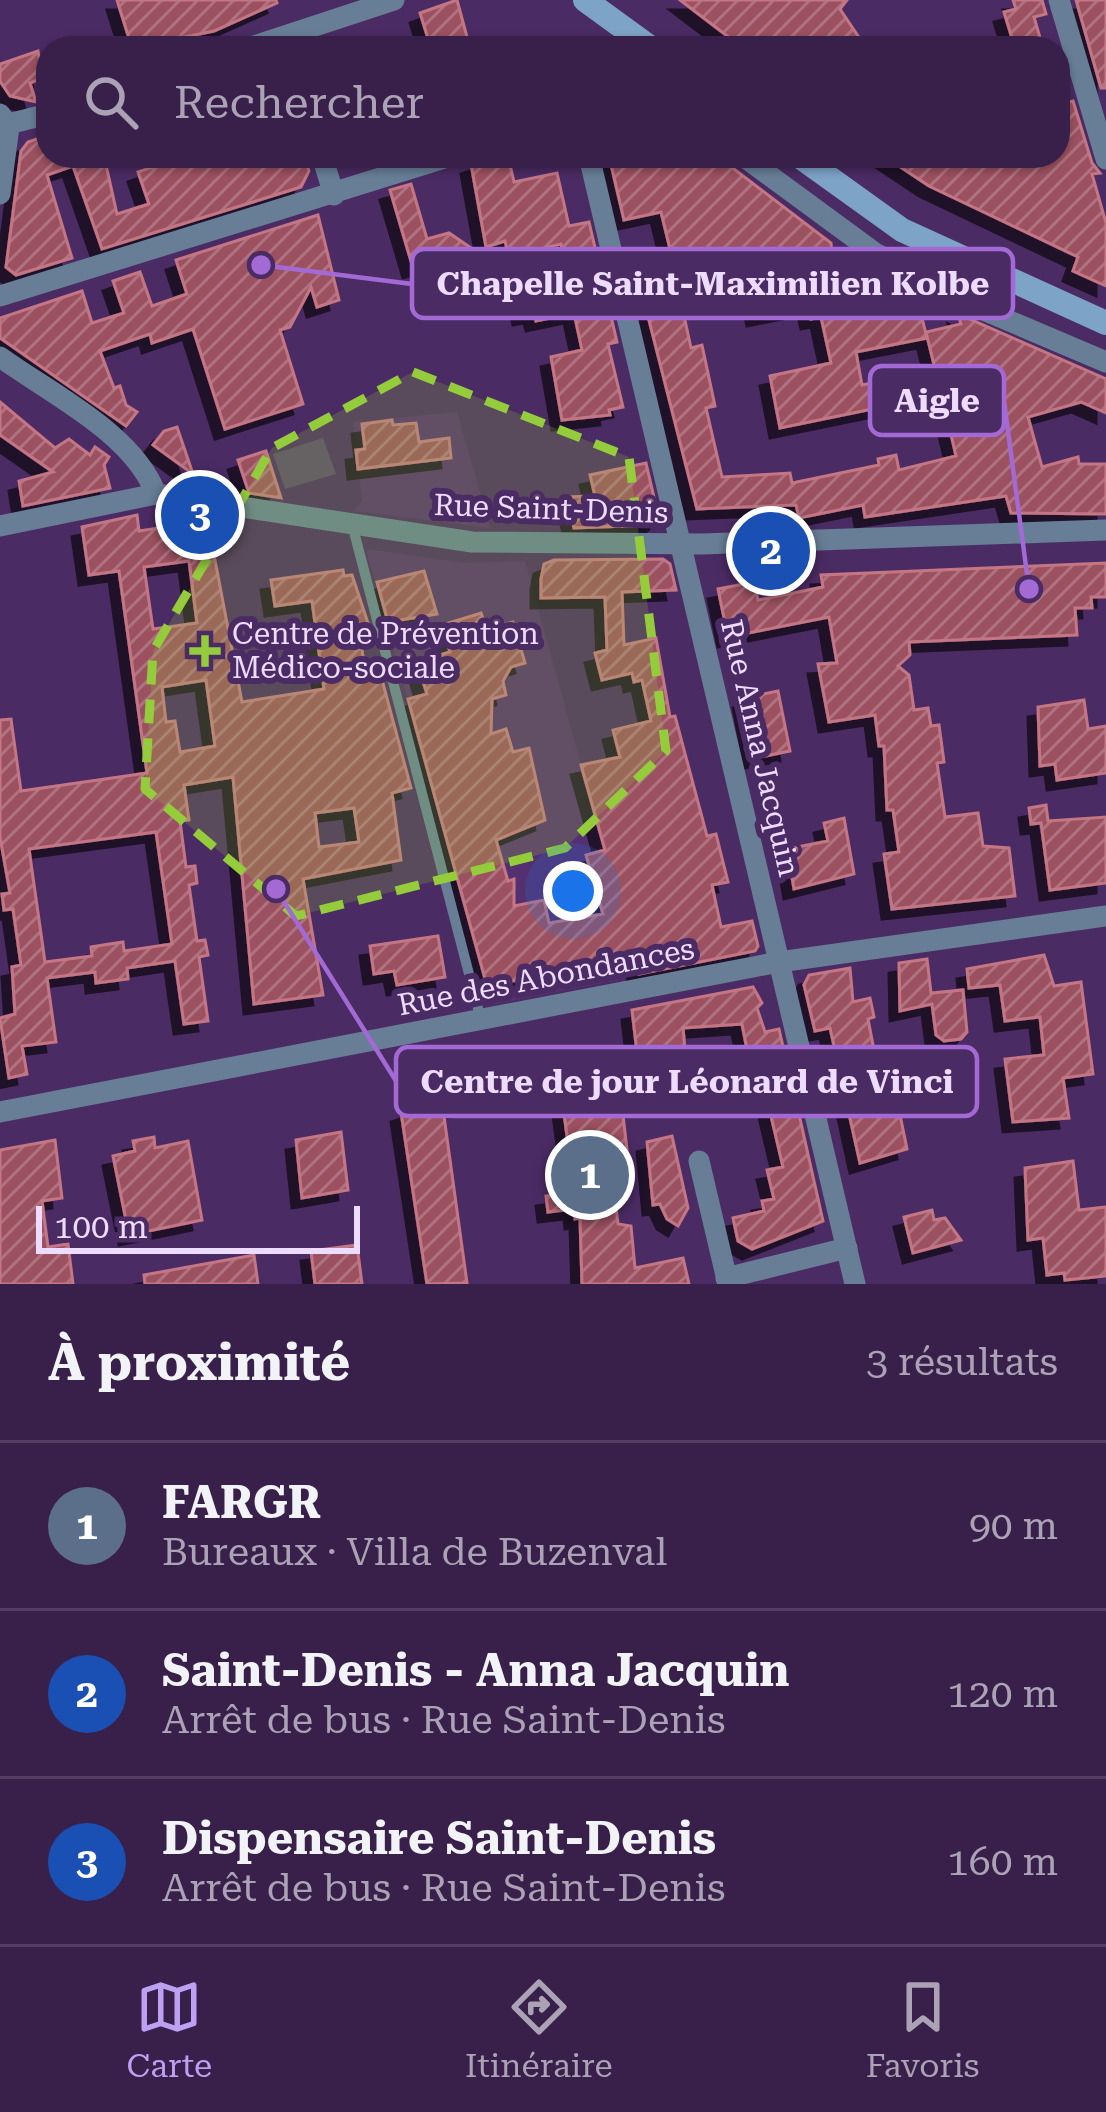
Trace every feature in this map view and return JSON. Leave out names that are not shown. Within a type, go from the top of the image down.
[{"type":"main road","points":[[585,0],[632,36]]},
{"type":"main road","points":[[816,168],[902,230],[1106,323]]},
{"type":"street","points":[[301,36],[394,0]]},
{"type":"street","points":[[1059,0],[1070,36]]},
{"type":"street","points":[[1070,37],[1106,159]]},
{"type":"street","points":[[0,194],[3,122],[36,116]]},
{"type":"street","points":[[326,168],[334,195]]},
{"type":"street","points":[[0,296],[415,168]]},
{"type":"street","name":"Rue Anna Jacquin","points":[[593,168],[855,1284]]},
{"type":"street","points":[[759,168],[875,253],[972,305],[1106,362]]},
{"type":"street","points":[[0,357],[128,450],[148,473],[156,494]]},
{"type":"street","name":"Rue Saint-Denis","points":[[0,526],[156,494],[472,542],[682,544],[1106,530]]},
{"type":"street","name":"Rue des Abondances","points":[[0,1112],[779,962],[1106,916]]},
{"type":"street","points":[[699,1161],[727,1281],[847,1248]]},
{"type":"lane","points":[[352,524],[481,1020]]},
{"type":"highlighted area","points":[[413,372],[629,457],[666,751],[565,848],[296,916],[145,789],[153,651],[272,448]]},
{"type":"shaded area","points":[[457,412],[490,528],[353,511],[362,501],[353,422]]},
{"type":"shaded area","points":[[323,438],[336,474],[285,489],[273,454]]},
{"type":"shaded area","points":[[366,549],[465,563],[525,561],[639,976],[492,1005]]},
{"type":"building","points":[[117,0],[277,3],[214,31],[128,36]]},
{"type":"building","points":[[457,0],[467,36],[427,36],[420,13]]},
{"type":"building","points":[[680,0],[847,0],[840,9],[858,36],[727,36]]},
{"type":"building","points":[[1013,0],[1042,0],[1046,14],[1034,17],[1040,36],[1011,36],[1004,12],[1016,9]]},
{"type":"building","points":[[1076,0],[1106,0],[1106,88],[1101,88]]},
{"type":"building","points":[[36,52],[36,81],[30,83],[36,102],[10,96],[0,81],[0,64]]},
{"type":"building","points":[[1070,102],[1100,173],[1092,174],[1106,223],[1106,286],[1073,271],[1078,257],[929,186],[902,168],[1070,168]]},
{"type":"building","points":[[36,139],[36,168],[67,168],[47,175],[72,258],[16,275],[6,267],[21,151]]},
{"type":"building","points":[[74,168],[107,168],[117,214],[149,204],[138,172],[150,168],[308,168],[301,187],[102,249]]},
{"type":"building","points":[[472,168],[511,168],[514,182],[557,173],[569,226],[589,222],[617,342],[608,344],[623,407],[609,410],[610,415],[562,420],[551,357],[582,350],[574,313],[536,321],[534,313],[523,315],[505,241],[486,247]],"holes":[[[561,244],[568,275],[535,286],[527,252]]]},
{"type":"building","points":[[612,168],[733,168],[831,243],[836,301],[866,294],[868,303],[916,294],[927,338],[856,352],[862,385],[882,381],[887,404],[941,393],[926,332],[961,324],[958,314],[1106,379],[1106,413],[1081,402],[1028,417],[1042,467],[1078,457],[1079,464],[1106,464],[1106,514],[1011,513],[1006,496],[865,517],[863,505],[799,518],[796,505],[697,509],[635,265],[649,257],[672,257],[661,212],[624,220]],"holes":[[[737,266],[741,286],[750,284],[757,316],[808,306],[811,319],[821,317],[831,363],[770,376],[780,428],[887,406],[891,425],[946,413],[956,456],[899,470],[896,455],[878,459],[879,465],[792,483],[790,473],[722,477],[706,408],[715,406],[702,345],[691,348],[683,311],[706,305],[700,274]]]},
{"type":"building","points":[[411,184],[427,239],[449,233],[474,250],[413,268],[390,190]]},
{"type":"building","points":[[318,215],[339,300],[317,307],[311,287],[290,327],[280,330],[303,404],[225,429],[193,329],[152,343],[150,334],[100,351],[114,388],[120,386],[126,405],[137,412],[126,426],[0,338],[0,318],[82,291],[92,323],[124,313],[113,281],[140,272],[152,306],[187,294],[176,260]]},
{"type":"building","points":[[0,402],[55,448],[69,439],[90,455],[95,447],[109,457],[104,465],[110,488],[23,506],[19,481],[53,472],[0,435]]},
{"type":"building","points":[[392,420],[393,425],[416,423],[419,442],[449,438],[451,458],[358,469],[356,450],[365,449],[362,424]]},
{"type":"building","points":[[177,427],[193,474],[153,445],[164,431]]},
{"type":"building","points":[[266,451],[281,498],[249,493],[238,460]]},
{"type":"building","points":[[646,463],[659,519],[653,525],[574,528],[567,497],[595,496],[590,475]]},
{"type":"building","points":[[137,515],[139,531],[159,528],[211,539],[242,702],[324,689],[312,601],[275,606],[271,580],[343,570],[344,576],[352,575],[369,626],[359,628],[366,678],[381,676],[411,788],[392,793],[401,860],[303,879],[323,995],[254,1004],[233,777],[184,785],[189,820],[180,821],[186,867],[195,866],[197,883],[189,885],[197,941],[205,940],[208,955],[199,957],[208,1021],[184,1024],[175,961],[127,968],[128,979],[96,983],[95,972],[47,978],[56,1042],[22,1046],[27,1074],[9,1078],[0,1018],[15,1014],[12,967],[21,965],[13,909],[4,910],[2,894],[10,893],[0,837],[0,720],[11,719],[21,791],[147,773],[119,571],[89,575],[82,527]],"holes":[[[189,561],[197,623],[153,629],[144,567]],[[206,680],[215,746],[180,752],[175,721],[166,722],[162,687]],[[354,808],[359,842],[319,847],[315,813]],[[156,832],[172,944],[124,951],[123,942],[91,947],[92,956],[45,962],[29,849]]]},
{"type":"building","points":[[663,559],[670,564],[676,590],[622,592],[624,645],[656,638],[670,717],[675,716],[707,836],[716,834],[728,882],[712,885],[721,927],[752,921],[758,946],[755,951],[639,974],[634,957],[487,986],[408,699],[427,694],[417,662],[450,652],[442,625],[481,613],[487,629],[513,622],[525,663],[511,667],[503,681],[506,695],[492,699],[491,734],[506,729],[513,752],[529,748],[545,820],[496,840],[508,881],[514,879],[514,906],[544,900],[549,923],[603,914],[586,855],[605,850],[581,765],[620,757],[613,730],[651,721],[642,680],[634,682],[632,673],[602,680],[595,653],[607,650],[605,597],[541,598],[541,579],[544,564],[554,560]]},
{"type":"building","points":[[1106,563],[1106,597],[1091,597],[1092,608],[1075,608],[1077,635],[909,642],[910,655],[898,666],[909,675],[914,710],[928,708],[931,726],[939,725],[944,762],[937,763],[945,817],[978,813],[983,846],[1009,848],[1015,896],[892,909],[884,854],[899,852],[893,810],[887,810],[884,746],[879,746],[875,715],[829,722],[818,664],[837,663],[829,617],[728,637],[718,589],[754,582],[758,600],[823,587],[821,575]]},
{"type":"building","points":[[424,571],[437,614],[388,622],[377,582]]},
{"type":"building","points":[[778,691],[790,751],[755,758],[743,698]]},
{"type":"building","points":[[1084,700],[1088,729],[1106,726],[1106,773],[1057,780],[1055,764],[1040,766],[1038,707]]},
{"type":"building","points":[[1046,805],[1048,821],[1106,817],[1106,883],[1050,890],[1041,823],[1031,824],[1029,808]]},
{"type":"building","points":[[844,818],[854,874],[794,889],[787,849],[828,841],[824,823]]},
{"type":"building","points":[[438,936],[445,977],[397,985],[394,971],[374,974],[370,946]]},
{"type":"building","points":[[1044,955],[1054,986],[1081,982],[1093,1074],[1063,1078],[1069,1118],[1013,1122],[1005,1059],[1044,1055],[1040,1017],[1005,1021],[1000,985],[969,988],[967,969]]},
{"type":"building","points":[[927,959],[931,993],[963,990],[967,1032],[961,1039],[944,1041],[936,1035],[932,1004],[900,1011],[899,963]]},
{"type":"building","points":[[850,968],[853,1002],[870,998],[874,1017],[868,1019],[886,1112],[899,1110],[907,1149],[860,1163],[830,1028],[815,1031],[804,985],[809,975]]},
{"type":"building","points":[[753,987],[762,1003],[757,1008],[765,1032],[779,1029],[786,1060],[776,1063],[784,1095],[794,1092],[823,1221],[752,1249],[738,1241],[733,1218],[764,1211],[762,1201],[774,1199],[767,1170],[783,1167],[767,1099],[757,1101],[742,1024],[683,1028],[685,1049],[656,1050],[658,1076],[640,1078],[632,1010]]},
{"type":"building","points":[[519,1058],[524,1099],[443,1109],[467,1283],[427,1284],[401,1112],[466,1091],[461,1070]]},
{"type":"building","points":[[560,1081],[582,1083],[583,1090],[605,1094],[605,1102],[622,1107],[628,1158],[611,1164],[618,1224],[631,1226],[635,1268],[683,1258],[689,1284],[582,1284],[580,1218],[575,1219],[574,1209],[548,1212],[546,1196],[574,1192]]},
{"type":"building","points":[[341,1132],[348,1190],[302,1198],[296,1140]]},
{"type":"building","points":[[672,1136],[688,1208],[678,1226],[667,1219],[660,1204],[653,1205],[647,1142]]},
{"type":"building","points":[[154,1137],[155,1148],[188,1141],[202,1220],[129,1235],[113,1156],[135,1151],[133,1141]]},
{"type":"building","points":[[55,1140],[62,1198],[42,1201],[48,1247],[68,1244],[73,1284],[0,1284],[0,1150]]},
{"type":"building","points":[[1073,1161],[1079,1210],[1106,1207],[1106,1276],[1065,1280],[1064,1273],[1047,1275],[1043,1238],[1028,1240],[1025,1168]]},
{"type":"building","points":[[932,1210],[934,1220],[945,1218],[961,1240],[913,1253],[904,1217]]},
{"type":"building","points":[[357,1245],[362,1284],[315,1284],[311,1251]]},
{"type":"building","points":[[254,1255],[258,1284],[145,1284],[144,1275]]},
{"type":"place","name":"Chapelle Saint-Maximilien Kolbe","points":[[261,265]]},
{"type":"place","name":"Dispensaire Saint-Denis","points":[[200,515]]},
{"type":"place","name":"Saint-Denis - Anna Jacquin","points":[[771,551]]},
{"type":"place","name":"Aigle","points":[[1029,589]]},
{"type":"place","name":"Centre de Prévention Médico-sociale","points":[[205,651]]},
{"type":"place","name":"Centre de jour Léonard de Vinci","points":[[276,889]]},
{"type":"place","name":"FARGR","points":[[590,1175]]}]
